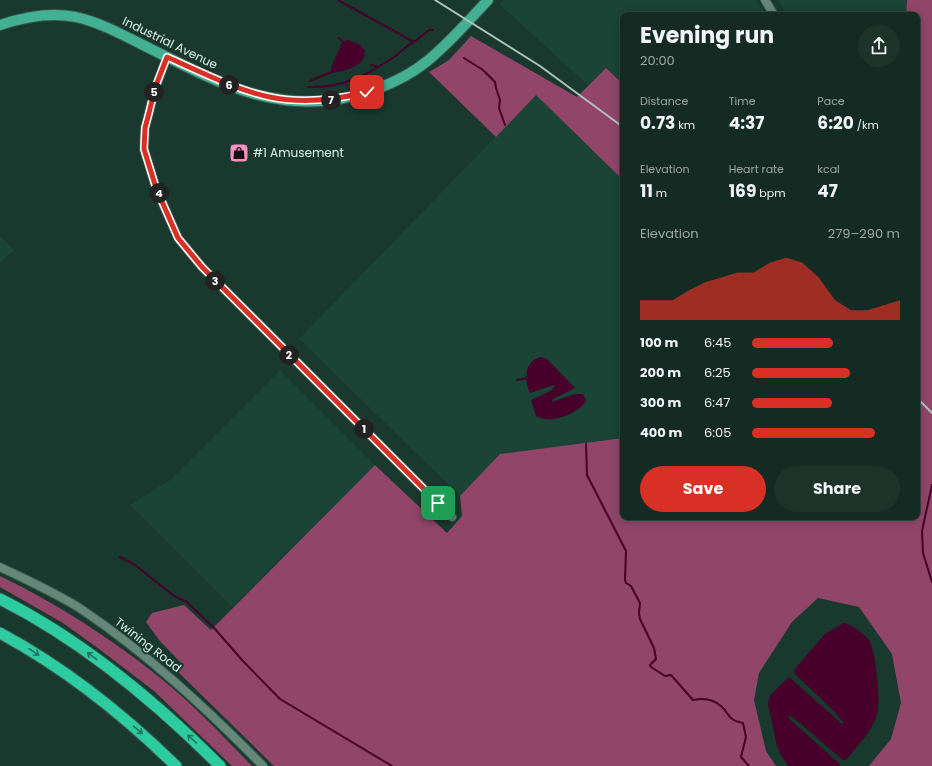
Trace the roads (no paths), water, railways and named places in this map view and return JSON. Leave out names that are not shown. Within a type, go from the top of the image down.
[{"type":"highway","points":[[0,599],[48,625],[92,655],[142,695],[220,766]]},
{"type":"highway","points":[[0,633],[34,652],[105,702],[148,738],[176,766]]},
{"type":"main road","name":"Industrial Avenue","points":[[0,26],[22,18],[38,15],[70,15],[105,26],[167,57],[235,88],[259,96],[298,102],[336,99],[382,87],[412,71],[437,53],[488,0]]},
{"type":"street","points":[[765,0],[772,12]]},
{"type":"street","points":[[167,57],[155,88],[146,123],[144,149],[156,188],[178,238],[202,267],[452,517]]},
{"type":"street","name":"Twining Road","points":[[0,567],[80,608],[132,646],[188,692],[263,766]]},
{"type":"waterway","points":[[338,0],[414,42],[429,30],[433,30]]},
{"type":"waterway","points":[[339,38],[344,43]]},
{"type":"waterway","points":[[308,87],[321,87],[354,80],[384,64],[414,42]]},
{"type":"waterway","points":[[464,58],[483,70],[495,82],[500,100],[499,108],[505,125]]},
{"type":"waterway","points":[[371,65],[379,67]]},
{"type":"waterway","points":[[310,81],[334,71]]},
{"type":"waterway","points":[[517,380],[527,378]]},
{"type":"waterway","points":[[586,444],[587,475],[626,551],[625,580],[626,583],[631,586],[640,603],[640,619],[654,648],[656,659],[650,665],[651,667],[665,676],[671,675],[693,700],[711,700],[721,706],[731,718],[743,723],[746,737],[741,757],[749,766]]},
{"type":"waterway","points":[[932,485],[922,531],[923,553],[932,582]]},
{"type":"waterway","points":[[120,557],[135,565],[174,596],[187,602],[215,629],[242,660],[280,699],[392,766]]},
{"type":"railway","points":[[435,0],[540,66],[620,125]]},
{"type":"railway","points":[[920,401],[932,413]]},
{"type":"place","name":"#1 Amusement","points":[[239,153]]}]
